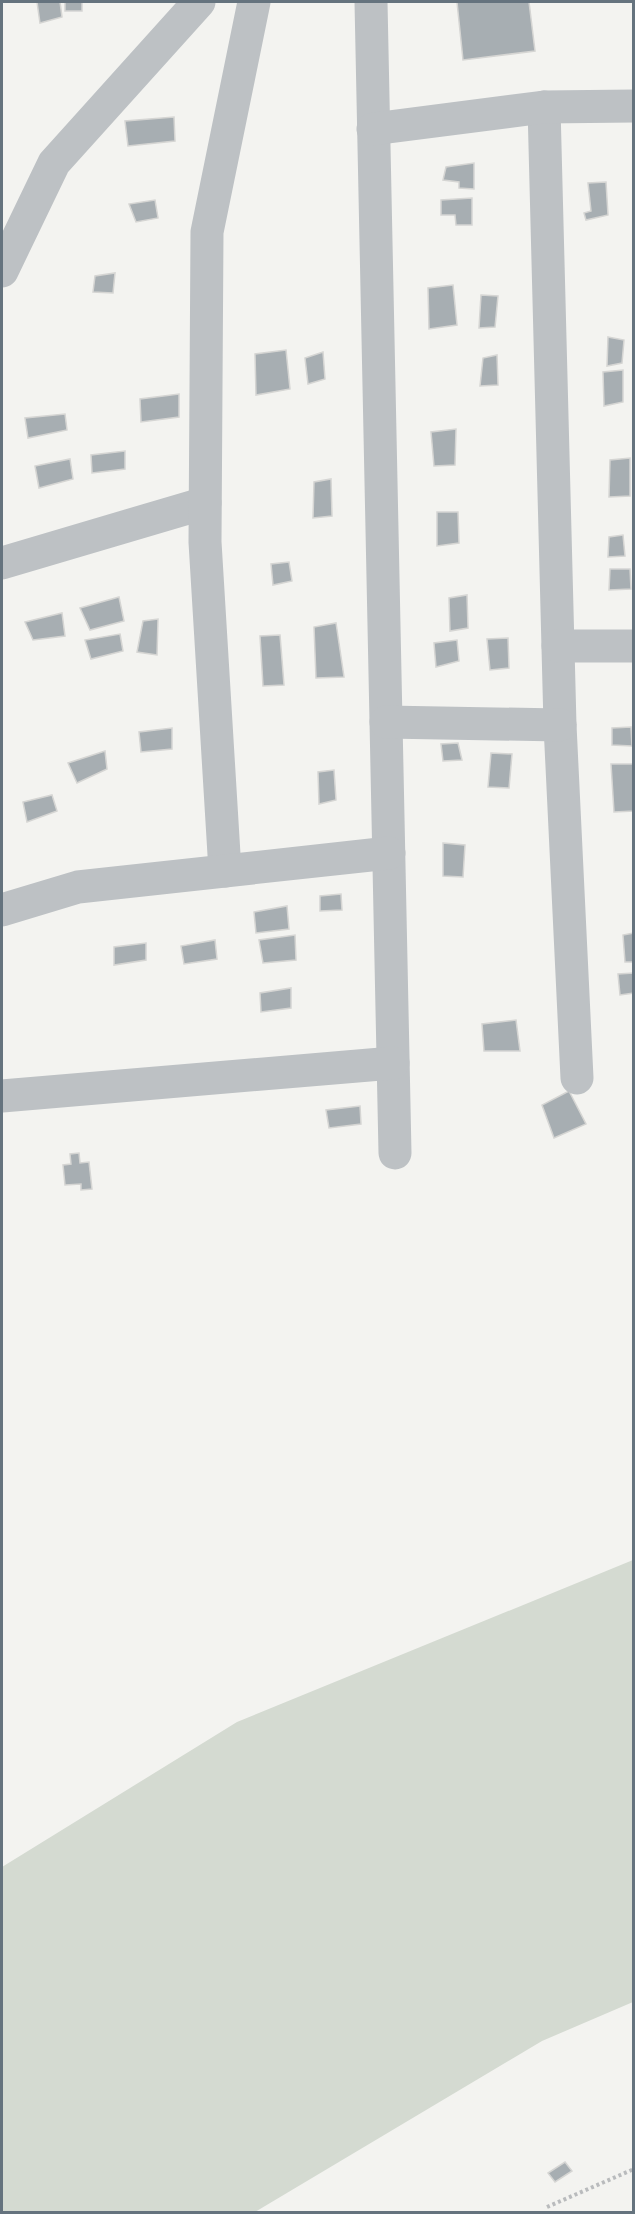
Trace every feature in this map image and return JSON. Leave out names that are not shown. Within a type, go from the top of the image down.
[{"type":"street","points":[[2,271],[54,163],[199,2]]},
{"type":"street","points":[[225,871],[206,553],[207,232],[254,2]]},
{"type":"street","points":[[371,2],[395,1153]]},
{"type":"street","points":[[373,129],[543,107],[626,102]]},
{"type":"street","points":[[543,107],[560,725],[576,1078]]},
{"type":"street","points":[[2,563],[205,504]]},
{"type":"street","points":[[558,646],[633,646]]},
{"type":"street","points":[[386,722],[560,725]]},
{"type":"street","points":[[2,910],[78,887],[389,853]]},
{"type":"street","points":[[2,1096],[393,1063]]},
{"type":"path","points":[[547,2207],[633,2169]]},
{"type":"shaded area","points":[[633,1560],[633,2002],[542,2041],[255,2212],[2,2212],[2,1867],[237,1722]]},
{"type":"building","points":[[37,2],[60,2],[62,17],[40,23]]},
{"type":"building","points":[[65,2],[82,2],[82,11],[65,11]]},
{"type":"building","points":[[457,2],[529,2],[535,51],[463,60]]},
{"type":"building","points":[[174,117],[175,141],[128,146],[125,121]]},
{"type":"building","points":[[474,163],[474,189],[459,188],[459,182],[443,180],[446,167]]},
{"type":"building","points":[[606,182],[608,215],[586,220],[584,213],[591,211],[588,183]]},
{"type":"building","points":[[472,198],[472,225],[456,225],[455,215],[441,215],[441,200]]},
{"type":"building","points":[[155,200],[158,218],[136,222],[129,204]]},
{"type":"building","points":[[115,273],[113,293],[93,292],[95,276]]},
{"type":"building","points":[[453,285],[457,325],[429,329],[428,288]]},
{"type":"building","points":[[481,295],[498,296],[495,327],[479,328]]},
{"type":"building","points":[[608,337],[624,340],[622,363],[607,366]]},
{"type":"building","points":[[286,350],[290,389],[256,395],[255,354]]},
{"type":"building","points":[[323,352],[325,379],[308,384],[305,358]]},
{"type":"building","points":[[497,355],[498,385],[480,386],[483,358]]},
{"type":"building","points":[[623,370],[623,402],[604,406],[603,372]]},
{"type":"building","points":[[179,394],[179,417],[141,422],[140,399]]},
{"type":"building","points":[[65,414],[67,430],[28,438],[25,418]]},
{"type":"building","points":[[456,429],[455,465],[434,466],[431,432]]},
{"type":"building","points":[[125,451],[125,469],[92,473],[91,455]]},
{"type":"building","points":[[630,458],[630,496],[609,497],[610,460]]},
{"type":"building","points":[[70,459],[73,479],[39,488],[35,466]]},
{"type":"building","points":[[331,479],[332,516],[313,518],[314,482]]},
{"type":"building","points":[[437,512],[458,512],[459,543],[437,546]]},
{"type":"building","points":[[623,535],[625,556],[608,557],[609,537]]},
{"type":"building","points":[[289,562],[292,581],[273,585],[271,564]]},
{"type":"building","points":[[610,569],[630,569],[631,589],[609,590]]},
{"type":"building","points":[[467,595],[468,628],[450,631],[449,598]]},
{"type":"building","points":[[119,597],[124,621],[90,630],[80,608]]},
{"type":"building","points":[[62,613],[65,636],[33,640],[25,622]]},
{"type":"building","points":[[158,619],[157,655],[137,652],[143,621]]},
{"type":"building","points":[[336,623],[344,677],[316,678],[314,627]]},
{"type":"building","points":[[120,634],[123,651],[91,659],[85,640]]},
{"type":"building","points":[[280,635],[284,685],[263,686],[260,636]]},
{"type":"building","points":[[508,638],[509,668],[490,670],[487,639]]},
{"type":"building","points":[[457,640],[459,661],[436,667],[434,643]]},
{"type":"building","points":[[631,727],[632,746],[612,745],[612,728]]},
{"type":"building","points":[[172,728],[172,749],[141,752],[139,732]]},
{"type":"building","points":[[458,743],[462,760],[443,761],[441,744]]},
{"type":"building","points":[[105,751],[107,769],[77,783],[68,763]]},
{"type":"building","points":[[491,753],[512,754],[509,788],[488,787]]},
{"type":"building","points":[[611,764],[634,764],[634,811],[614,812]]},
{"type":"building","points":[[334,770],[336,800],[319,804],[318,772]]},
{"type":"building","points":[[52,795],[57,811],[27,822],[23,802]]},
{"type":"building","points":[[443,843],[465,845],[463,877],[443,876]]},
{"type":"building","points":[[341,894],[342,910],[320,911],[320,896]]},
{"type":"building","points":[[287,906],[289,929],[256,933],[254,912]]},
{"type":"building","points":[[634,933],[634,962],[625,962],[623,935]]},
{"type":"building","points":[[295,935],[296,960],[263,963],[259,940]]},
{"type":"building","points":[[215,940],[217,959],[184,964],[181,946]]},
{"type":"building","points":[[146,943],[146,960],[114,965],[114,947]]},
{"type":"building","points":[[634,973],[634,993],[620,995],[618,974]]},
{"type":"building","points":[[291,988],[291,1008],[261,1012],[260,993]]},
{"type":"building","points":[[516,1020],[520,1051],[484,1051],[482,1024]]},
{"type":"building","points":[[569,1091],[586,1124],[554,1138],[542,1105]]},
{"type":"building","points":[[360,1106],[361,1124],[329,1128],[326,1110]]},
{"type":"building","points":[[79,1153],[80,1163],[89,1162],[92,1189],[81,1190],[81,1184],[65,1185],[63,1165],[71,1164],[70,1154]]},
{"type":"building","points":[[565,2162],[572,2171],[555,2182],[548,2173]]}]
